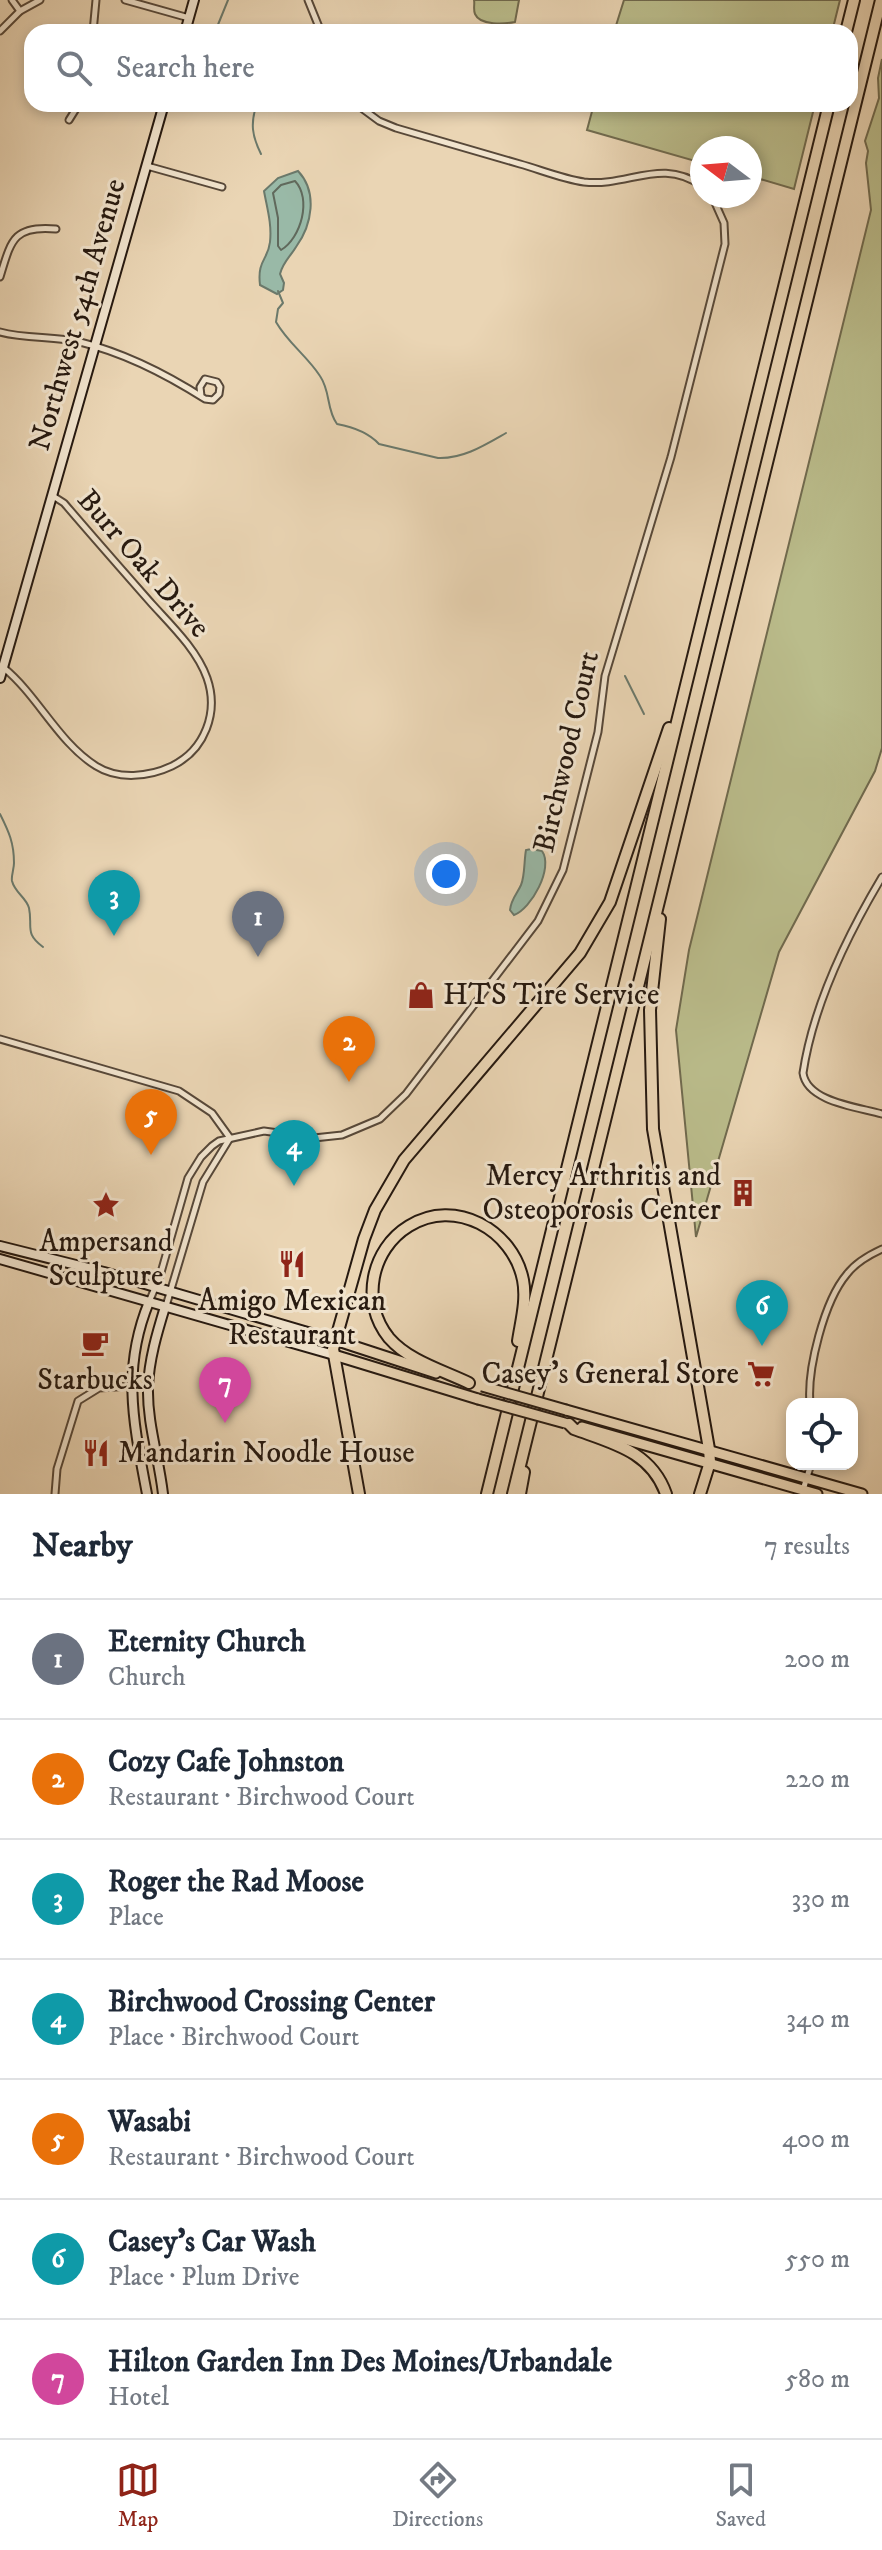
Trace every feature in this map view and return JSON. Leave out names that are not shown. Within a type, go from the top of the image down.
[{"type":"highway","points":[[848,24],[854,0]]},
{"type":"highway","points":[[858,94],[881,0]]},
{"type":"highway","points":[[487,1494],[827,112]]},
{"type":"highway","points":[[513,1494],[854,112]]},
{"type":"highway","points":[[359,1494],[334,1355],[335,1340],[364,1239],[388,1184],[423,1136],[580,953],[610,902],[691,662]]},
{"type":"highway","points":[[665,880],[650,1010],[653,1129],[709,1449],[710,1462],[700,1494]]},
{"type":"highway","points":[[469,1383],[409,1355],[390,1339],[377,1317],[372,1281],[380,1259],[403,1231],[424,1220],[456,1216],[478,1222],[495,1232],[512,1252],[523,1278],[524,1295],[507,1409]]},
{"type":"highway","points":[[520,1494],[542,1374]]},
{"type":"highway","points":[[567,1423],[574,1429],[625,1447],[640,1456],[661,1481],[666,1494]]},
{"type":"main road","points":[[335,1340],[469,1383],[862,1494]]},
{"type":"main road","points":[[334,1355],[478,1399],[817,1494]]},
{"type":"street","points":[[12,0],[20,11]]},
{"type":"street","points":[[0,31],[20,11],[40,0]]},
{"type":"street","points":[[94,24],[96,0]]},
{"type":"street","points":[[125,0],[189,18]]},
{"type":"street","points":[[187,24],[194,0]]},
{"type":"street","points":[[308,0],[318,24]]},
{"type":"street","points":[[69,120],[74,112]]},
{"type":"street","name":"Northwest 54th Avenue","points":[[0,678],[162,112]]},
{"type":"street","points":[[367,112],[396,128],[574,180],[609,181],[672,172],[690,178]]},
{"type":"street","points":[[146,165],[222,187]]},
{"type":"street","name":"Birchwood Court","points":[[149,1302],[191,1172],[212,1146],[230,1138],[264,1131],[328,1137],[353,1132],[380,1119],[406,1094],[548,905],[569,852],[598,732],[605,676],[671,457],[725,244],[724,223],[717,208]]},
{"type":"street","points":[[0,277],[10,246],[19,234],[32,228],[56,229]]},
{"type":"street","points":[[0,332],[94,346],[141,363],[201,396],[213,400],[219,394],[217,382],[205,379],[200,387],[201,396]]},
{"type":"street","name":"Burr Oak Drive","points":[[3,667],[71,744],[95,766],[106,771],[128,775],[164,770],[194,750],[207,729],[210,690],[200,662],[64,503],[52,496]]},
{"type":"street","points":[[882,877],[860,914],[835,968],[804,1067],[806,1085],[814,1094],[882,1114]]},
{"type":"street","points":[[0,1039],[179,1091],[212,1113],[230,1138],[203,1182],[152,1351],[148,1386],[150,1417],[163,1494]]},
{"type":"street","points":[[0,1246],[170,1291],[335,1340]]},
{"type":"street","points":[[810,1398],[812,1369],[835,1291],[857,1263],[882,1249]]},
{"type":"street","points":[[0,1259],[334,1355]]},
{"type":"street","points":[[147,1494],[133,1420],[131,1386],[137,1342],[149,1302]]},
{"type":"street","points":[[55,1494],[57,1469],[78,1401],[92,1390],[131,1386]]},
{"type":"street","points":[[803,1490],[809,1470]]},
{"type":"green space","points":[[474,0],[519,0],[515,22],[499,24],[482,21],[474,12]]},
{"type":"green space","points":[[624,0],[840,0],[834,24],[616,24]]},
{"type":"green space","points":[[882,59],[882,748],[875,771],[779,952],[696,1237],[676,1030],[689,950],[871,210],[865,141],[879,98],[878,78]]},
{"type":"green space","points":[[592,112],[813,112],[794,189],[762,180],[762,136],[690,136],[690,160],[587,130]]},
{"type":"water","points":[[298,171],[308,189],[309,219],[302,238],[281,270],[283,290],[277,294],[260,285],[261,265],[269,248],[270,235],[264,191],[278,178]]},
{"type":"water","points":[[526,850],[542,851],[545,858],[543,877],[527,905],[514,915],[511,906],[522,881]]},
{"type":"waterway","points":[[218,24],[228,0]]},
{"type":"waterway","points":[[255,112],[253,129],[261,154]]},
{"type":"waterway","points":[[278,291],[283,303],[278,309],[276,322],[320,376],[337,424],[360,431],[379,444],[438,458],[465,454],[506,433]]},
{"type":"waterway","points":[[625,676],[644,714]]},
{"type":"waterway","points":[[0,814],[13,849],[12,881],[29,908],[31,934],[43,947]]},
{"type":"place","name":"Roger the Rad Moose","points":[[114,936]]},
{"type":"place","name":"Eternity Church","points":[[258,957]]},
{"type":"place","name":"HTS Tire Service","points":[[421,995]]},
{"type":"place","name":"Cozy Cafe Johnston","points":[[349,1082]]},
{"type":"place","name":"Wasabi","points":[[151,1155]]},
{"type":"place","name":"Birchwood Crossing Center","points":[[294,1186]]},
{"type":"place","name":"Mercy Arthritis and Osteoporosis Center","points":[[743,1193]]},
{"type":"place","name":"Ampersand Sculpture","points":[[106,1205]]},
{"type":"place","name":"Amigo Mexican Restaurant","points":[[292,1264]]},
{"type":"place","name":"Starbucks","points":[[95,1343]]},
{"type":"place","name":"Casey's Car Wash","points":[[762,1346]]},
{"type":"place","name":"Casey's General Store","points":[[761,1374]]},
{"type":"place","name":"Hilton Garden Inn Des Moines/Urbandale","points":[[225,1423]]},
{"type":"place","name":"Mandarin Noodle House","points":[[96,1453]]}]
